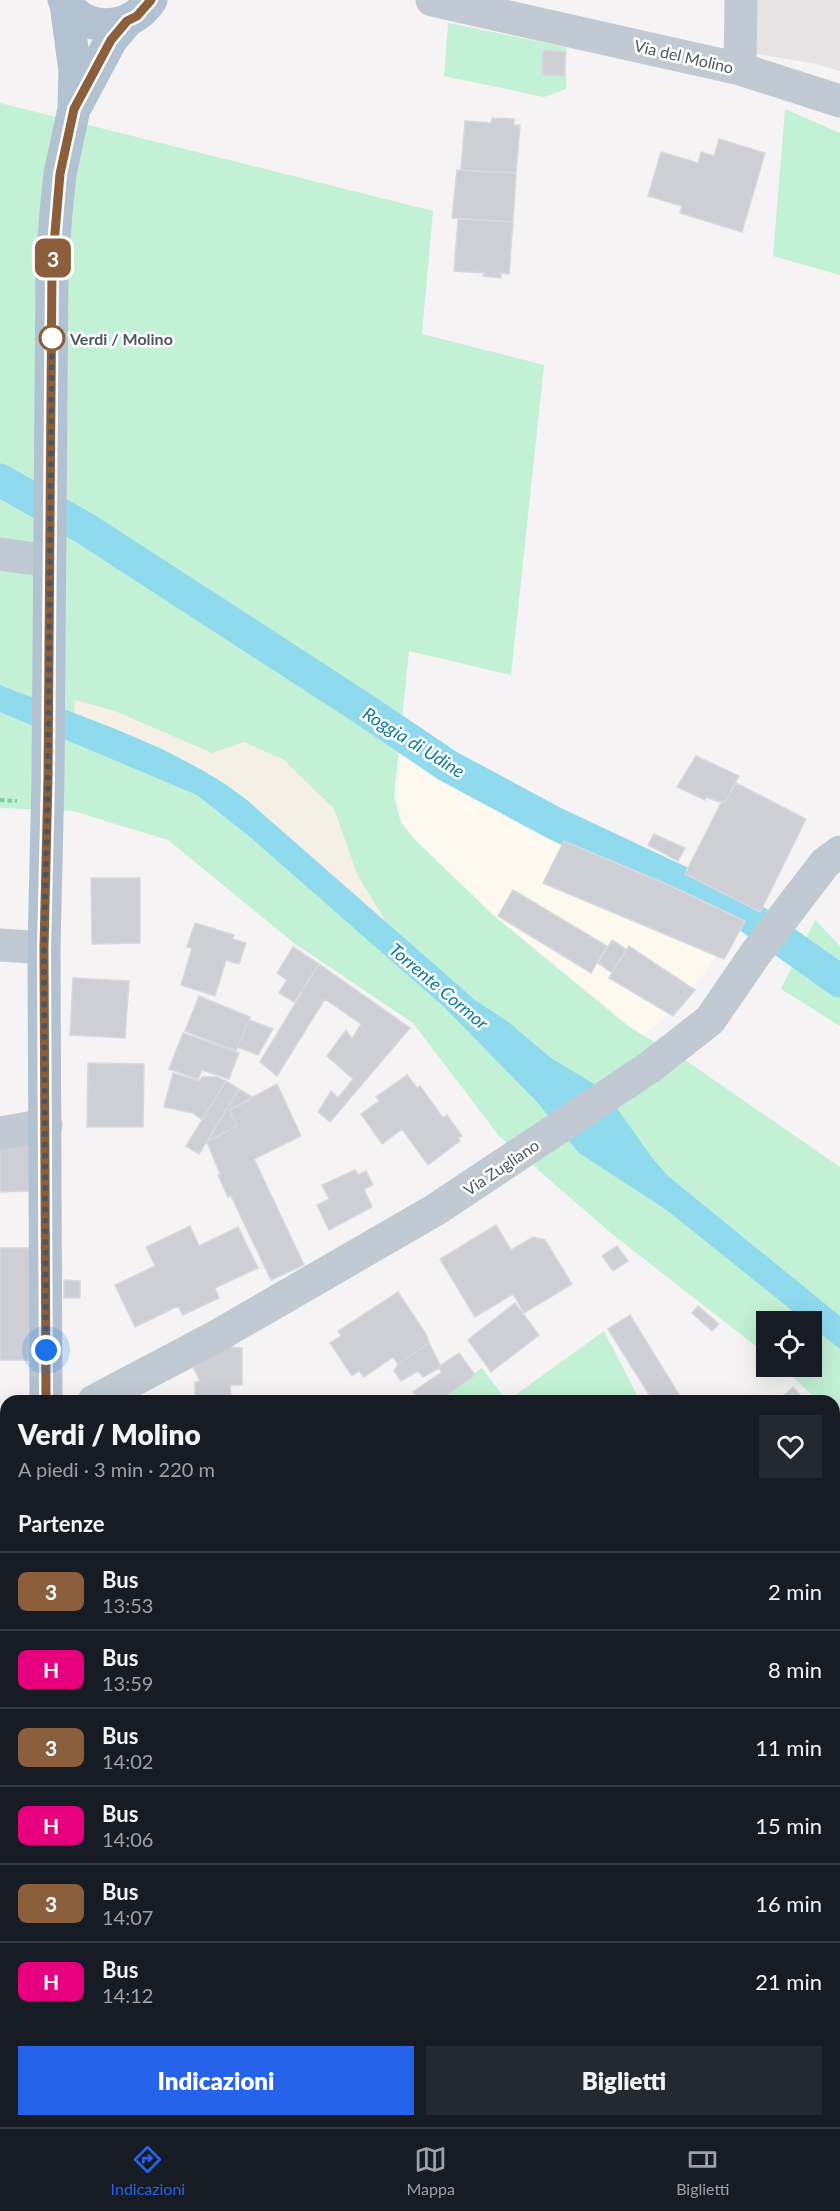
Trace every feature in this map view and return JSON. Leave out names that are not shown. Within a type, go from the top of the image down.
[{"type":"main road","points":[[65,2],[74,13],[93,23],[116,24],[146,7]]},
{"type":"main road","points":[[46,1395],[44,948],[48,777],[52,268],[60,174],[74,109],[75,71],[65,2]]},
{"type":"main road","points":[[74,109],[111,40],[146,7]]},
{"type":"street","name":"Via del Molino","points":[[432,0],[526,10],[740,69],[840,101]]},
{"type":"street","points":[[740,69],[741,0]]},
{"type":"street","points":[[0,554],[49,557]]},
{"type":"street","name":"Via Zugliano","points":[[105,1395],[217,1336],[414,1222],[650,1067],[710,1020],[756,953],[825,863],[840,852]]},
{"type":"street","points":[[0,945],[44,948]]},
{"type":"street","points":[[0,1133],[46,1125]]},
{"type":"shaded area","points":[[751,0],[840,0],[840,71],[812,63],[750,53]]},
{"type":"shaded area","points":[[402,739],[445,770],[568,837],[742,917],[706,971],[667,1015],[643,1036],[495,915],[418,841],[403,823],[397,797]]},
{"type":"green space","points":[[448,23],[566,47],[566,89],[544,97],[444,76]]},
{"type":"green space","points":[[0,103],[433,211],[422,334],[544,365],[511,675],[409,651],[394,796],[401,823],[416,841],[494,916],[629,1027],[688,1062],[840,1167],[840,1395],[812,1395],[793,1377],[822,1377],[822,1311],[756,1311],[756,1346],[612,1234],[499,1136],[413,1023],[294,943],[168,840],[73,811],[0,808]]},
{"type":"green space","points":[[785,109],[840,133],[840,275],[773,256]]},
{"type":"green space","points":[[815,920],[840,946],[840,1026],[781,989]]},
{"type":"green space","points":[[604,1331],[637,1395],[515,1395]]},
{"type":"green space","points":[[482,1368],[502,1395],[444,1395]]},
{"type":"sand","points":[[75,700],[115,711],[212,753],[244,742],[284,760],[334,809],[358,876],[388,925],[226,784],[163,749],[74,714]]},
{"type":"water","name":"Torrente Cormor","points":[[0,685],[96,721],[159,748],[190,763],[247,800],[475,1000],[507,1021],[551,1058],[604,1090],[653,1159],[668,1176],[840,1316],[840,1349],[822,1335],[822,1311],[793,1311],[668,1211],[579,1153],[538,1103],[444,1007],[250,837],[197,795],[0,712]]},
{"type":"building","points":[[543,50],[566,52],[564,76],[542,75]]},
{"type":"building","points":[[492,118],[514,119],[514,125],[520,125],[516,173],[461,170],[465,121],[491,123]]},
{"type":"building","points":[[719,139],[765,153],[742,232],[680,213],[682,206],[648,196],[661,152],[698,163],[701,152],[714,156]]},
{"type":"building","points":[[457,170],[516,173],[513,222],[452,218]]},
{"type":"building","points":[[458,219],[513,222],[509,274],[501,273],[501,278],[483,276],[484,273],[454,271]]},
{"type":"building","points":[[696,756],[739,776],[725,802],[706,797],[705,800],[677,787]]},
{"type":"building","points":[[736,783],[806,819],[760,912],[685,874],[722,801],[725,802]]},
{"type":"building","points":[[654,834],[685,848],[678,861],[648,845]]},
{"type":"building","points":[[564,841],[671,886],[745,921],[724,959],[543,883]]},
{"type":"building","points":[[91,878],[140,878],[140,943],[92,944]]},
{"type":"building","points":[[513,890],[607,946],[591,973],[498,916]]},
{"type":"building","points":[[195,923],[234,935],[232,939],[246,943],[239,964],[226,960],[215,996],[181,985],[192,948],[187,947]]},
{"type":"building","points":[[612,940],[626,949],[612,973],[598,963]]},
{"type":"building","points":[[629,946],[695,990],[673,1016],[609,978]]},
{"type":"building","points":[[293,947],[319,964],[294,1002],[279,993],[287,980],[277,973]]},
{"type":"building","points":[[319,964],[410,1028],[330,1122],[318,1112],[331,1091],[338,1098],[353,1079],[327,1056],[346,1030],[352,1039],[361,1024],[325,999],[277,1076],[260,1062]]},
{"type":"building","points":[[73,978],[129,981],[125,1038],[70,1035]]},
{"type":"building","points":[[199,996],[250,1017],[236,1051],[185,1031]]},
{"type":"building","points":[[249,1020],[273,1029],[258,1055],[238,1047]]},
{"type":"building","points":[[183,1033],[239,1053],[229,1079],[202,1070],[198,1079],[169,1069]]},
{"type":"building","points":[[88,1063],[144,1064],[143,1127],[87,1127]]},
{"type":"building","points":[[173,1073],[199,1081],[202,1077],[217,1077],[226,1081],[202,1120],[193,1113],[164,1107]]},
{"type":"building","points":[[407,1075],[417,1088],[420,1086],[443,1118],[447,1115],[462,1136],[458,1138],[460,1141],[428,1165],[402,1129],[382,1144],[361,1114],[379,1101],[376,1097]]},
{"type":"building","points":[[226,1081],[239,1089],[199,1154],[186,1146]]},
{"type":"building","points":[[277,1084],[301,1136],[254,1159],[304,1265],[271,1280],[231,1196],[228,1197],[207,1142],[237,1126],[229,1110]]},
{"type":"building","points":[[239,1089],[254,1098],[229,1110],[237,1126],[207,1142]]},
{"type":"building","points":[[31,1139],[32,1191],[0,1192],[0,1142]]},
{"type":"building","points":[[355,1170],[358,1175],[366,1171],[373,1185],[364,1189],[372,1207],[329,1230],[317,1205],[329,1199],[322,1185]]},
{"type":"building","points":[[496,1225],[511,1250],[533,1237],[545,1240],[572,1284],[524,1313],[513,1294],[475,1317],[440,1259]]},
{"type":"building","points":[[190,1226],[199,1246],[238,1227],[258,1268],[215,1288],[219,1298],[183,1315],[178,1306],[135,1327],[115,1285],[155,1266],[146,1247]]},
{"type":"building","points":[[617,1246],[628,1261],[613,1271],[602,1256]]},
{"type":"building","points":[[0,1248],[32,1248],[31,1360],[0,1360]]},
{"type":"building","points":[[64,1280],[80,1281],[80,1298],[64,1298]]},
{"type":"building","points":[[398,1292],[426,1334],[429,1343],[398,1364],[393,1357],[364,1377],[359,1371],[352,1376],[330,1343],[341,1336],[338,1331]]},
{"type":"building","points":[[515,1303],[539,1335],[491,1372],[468,1340]]},
{"type":"building","points":[[698,1306],[719,1324],[712,1331],[692,1313]]},
{"type":"building","points":[[630,1315],[679,1395],[649,1395],[608,1329]]},
{"type":"building","points":[[429,1343],[441,1367],[423,1377],[418,1371],[401,1381],[394,1371],[398,1364]]},
{"type":"building","points":[[225,1347],[242,1348],[242,1385],[230,1385],[231,1395],[195,1395],[195,1382],[200,1381],[193,1367]]},
{"type":"building","points":[[459,1353],[475,1375],[447,1395],[415,1395],[413,1392],[442,1372],[438,1367]]},
{"type":"building","points":[[793,1387],[800,1395],[784,1395]]},
{"type":"waterway","name":"Roggia di Udine","points":[[0,480],[86,529],[448,766],[554,823],[741,911],[840,981]]},
{"type":"bus line","name":"3","points":[[46,1395],[44,948],[48,777],[52,268],[56,212],[60,174],[74,109],[111,40],[127,21],[137,16],[151,0]]},
{"type":"place","name":"Verdi / Molino","points":[[52,338]]},
{"type":"route","points":[[46,1350],[44,948],[52,338]]}]
